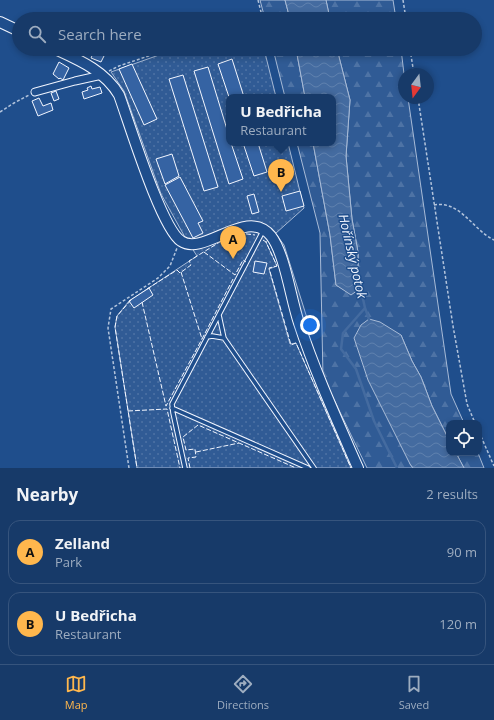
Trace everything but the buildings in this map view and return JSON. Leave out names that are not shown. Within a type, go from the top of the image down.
[{"type":"street","points":[[0,22],[12,28]]},
{"type":"street","points":[[69,56],[102,75],[119,95],[148,177],[174,235],[186,244],[196,245],[241,228],[252,227],[263,230],[272,237],[281,257],[298,321],[314,364],[358,468]]},
{"type":"street","points":[[35,92],[102,75]]},
{"type":"lane","points":[[185,468],[172,404],[263,230]]},
{"type":"lane","points":[[219,315],[224,338],[314,468]]},
{"type":"lane","points":[[207,337],[212,336],[224,338]]},
{"type":"lane","points":[[172,408],[308,468]]},
{"type":"path","points":[[258,0],[260,12]]},
{"type":"path","points":[[403,0],[405,12]]},
{"type":"path","points":[[102,75],[119,66],[148,56]]},
{"type":"path","points":[[411,56],[413,68]]},
{"type":"path","points":[[0,112],[14,102],[35,92]]},
{"type":"path","points":[[419,104],[453,326],[467,404],[474,420]]},
{"type":"path","points":[[434,205],[442,203],[454,207],[477,228],[494,240]]},
{"type":"path","points":[[129,468],[108,328],[111,309],[158,278],[170,266],[180,240]]},
{"type":"path","points":[[482,439],[494,466]]},
{"type":"green space","points":[[260,0],[285,0],[288,12],[263,12]]},
{"type":"green space","points":[[326,0],[393,0],[395,12],[329,12]]},
{"type":"green space","points":[[156,56],[266,56],[275,94],[226,94],[226,146],[289,146],[304,208],[266,242],[277,266],[269,269],[290,344],[296,343],[351,468],[137,468],[115,327],[117,316],[129,301],[197,256],[161,194],[124,91],[111,72]]},
{"type":"green space","points":[[275,56],[297,56],[304,94],[284,94]]},
{"type":"green space","points":[[339,56],[402,56],[403,68],[398,68],[398,104],[409,104],[451,394],[463,420],[446,420],[446,434],[401,335],[410,464],[413,468],[367,468],[323,377],[320,233],[298,146],[314,146],[330,235],[336,285],[351,294],[358,290],[358,252],[352,219],[346,156],[350,100]]},
{"type":"green space","points":[[458,456],[479,456],[484,468],[464,468]]},
{"type":"shaded area","points":[[276,234],[284,245],[307,318],[298,321],[272,237]]},
{"type":"water","points":[[285,0],[326,0],[329,12],[288,12]]},
{"type":"water","points":[[297,56],[339,56],[350,100],[346,156],[352,219],[358,252],[358,290],[351,295],[336,285],[330,235],[314,146],[336,146],[336,94],[304,94]]},
{"type":"water","points":[[369,319],[380,322],[401,335],[446,434],[446,456],[458,456],[464,468],[413,468],[410,464],[368,380],[354,338],[361,325]]},
{"type":"waterway","name":"Hořínský potok","points":[[358,276],[365,308],[343,333],[341,349],[356,369],[374,421],[397,468]]},
{"type":"waterway","points":[[365,308],[369,319]]},
{"type":"fence","points":[[239,233],[255,235]]},
{"type":"fence","points":[[147,289],[177,270],[180,273],[191,265],[189,261],[223,240],[234,236]]},
{"type":"fence","points":[[263,240],[266,242],[277,266],[269,268],[291,345],[296,343],[351,468]]},
{"type":"fence","points":[[204,252],[235,275],[243,260],[246,262]]},
{"type":"fence","points":[[181,272],[202,339],[233,279]]},
{"type":"fence","points":[[131,300],[117,316],[115,327],[137,468]]},
{"type":"fence","points":[[142,302],[166,406],[202,339]]},
{"type":"fence","points":[[128,411],[167,409],[180,468]]},
{"type":"fence","points":[[190,468],[188,458],[196,457],[195,449],[186,450],[183,437],[198,425],[296,468]]},
{"type":"fence","points":[[196,452],[239,443]]},
{"type":"place","name":"U Bedřicha","points":[[281,192]]},
{"type":"place","name":"Zelland","points":[[233,259]]}]
